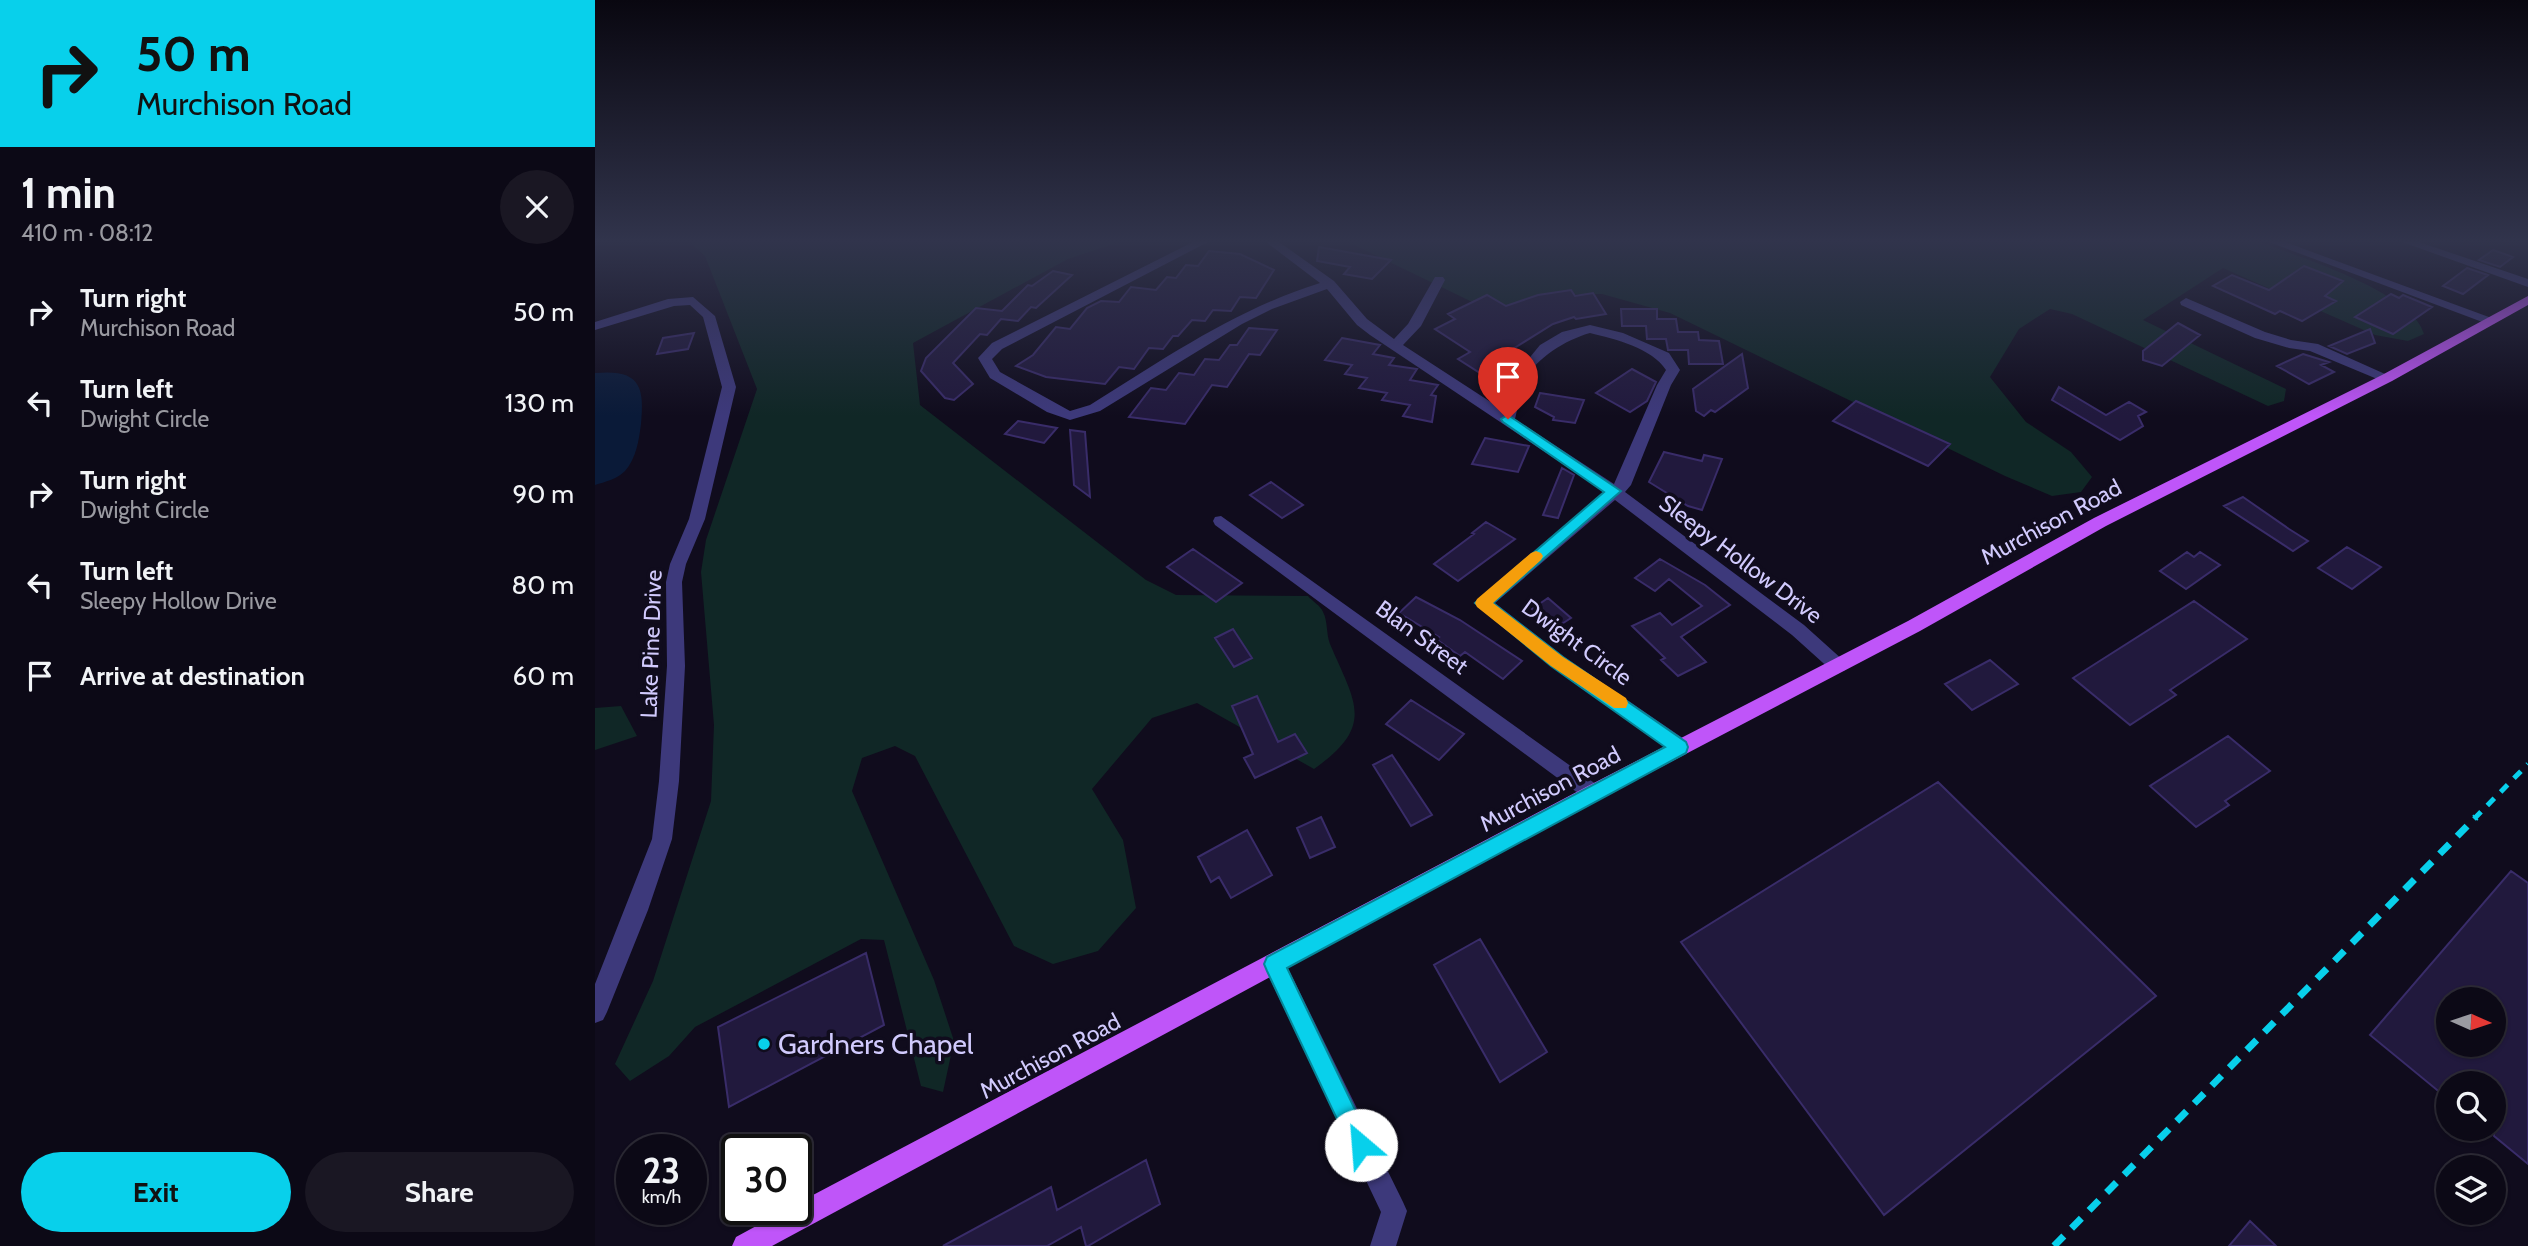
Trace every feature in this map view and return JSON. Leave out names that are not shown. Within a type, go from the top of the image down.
[{"type":"main road","name":"Murchison Road","points":[[745,1246],[1593,793],[1838,666],[2100,522],[2387,378],[2528,300]]},
{"type":"street","points":[[1087,300],[997,346],[985,358],[995,375],[1052,409],[1070,416],[1094,408],[1243,318],[1281,300]]},
{"type":"street","name":"Sleepy Hollow Drive","points":[[1344,300],[1362,321],[1395,346],[1614,491],[1798,630],[1838,666]]},
{"type":"street","points":[[1395,346],[1414,326],[1428,300]]},
{"type":"street","points":[[2435,300],[2490,320]]},
{"type":"street","name":"Lake Pine Drive","points":[[595,326],[673,302],[693,301],[709,316],[729,387],[697,519],[678,564],[674,582],[676,666],[669,781],[662,839],[637,910],[595,1012]]},
{"type":"street","points":[[2186,302],[2260,335],[2289,344],[2313,346],[2387,378]]},
{"type":"street","points":[[1508,419],[1516,383],[1545,348],[1567,335],[1590,329],[1618,336],[1664,356],[1673,370],[1664,385],[1632,469],[1623,485],[1614,491]]},
{"type":"street","name":"Dwight Circle","points":[[1614,491],[1483,603],[1557,661],[1680,747]]},
{"type":"street","name":"Blan Street","points":[[1221,521],[1593,793]]},
{"type":"street","points":[[1274,964],[1394,1210],[1383,1246]]},
{"type":"green space","points":[[722,300],[992,300],[913,343],[920,405],[1146,580],[1176,595],[1308,596],[1325,616],[1330,644],[1352,698],[1355,712],[1353,726],[1334,753],[1314,769],[1197,703],[1152,718],[1092,789],[1123,840],[1136,908],[1098,951],[1053,964],[1014,946],[915,756],[895,746],[862,758],[852,791],[934,980],[954,1041],[943,1092],[921,1086],[884,940],[861,939],[695,1027],[669,1056],[630,1081],[615,1064],[653,981],[711,801],[714,725],[701,572],[706,540],[757,389]]},
{"type":"green space","points":[[1468,300],[1533,300],[1493,312]]},
{"type":"green space","points":[[1624,300],[2174,300],[2143,320],[2286,389],[2284,401],[2268,406],[2072,314],[2050,309],[2019,329],[1990,377],[2026,422],[2071,452],[2092,477],[2081,492],[2052,496],[2005,476],[1670,313]]},
{"type":"green space","points":[[2296,300],[2393,300],[2415,319],[2424,334],[2408,341],[2375,335]]},
{"type":"green space","points":[[621,706],[637,736],[595,750],[595,708]]},
{"type":"water","points":[[610,372],[630,377],[640,390],[642,410],[638,443],[629,466],[611,480],[595,485],[595,373]]},
{"type":"building","points":[[1013,300],[1045,300],[1036,308],[1031,307],[1018,321],[1001,319],[987,335],[980,334],[953,363],[973,384],[954,400],[945,398],[921,371],[926,358],[976,308],[1002,311]]},
{"type":"building","points":[[1238,300],[1231,311],[1213,310],[1205,321],[1192,320],[1178,336],[1173,336],[1163,349],[1149,348],[1134,369],[1119,367],[1105,384],[1046,377],[1016,366],[1033,355],[1056,327],[1070,329],[1087,308],[1101,301]]},
{"type":"building","points":[[1476,300],[1496,300],[1506,306],[1523,300],[1597,300],[1606,314],[1576,319],[1574,317],[1553,324],[1508,352],[1512,355],[1480,373],[1458,359],[1470,352],[1435,329],[1455,319],[1448,314]]},
{"type":"building","points":[[2244,300],[2336,301],[2302,321],[2280,311],[2275,314]]},
{"type":"building","points":[[2381,300],[2415,300],[2432,307],[2393,334],[2355,317]]},
{"type":"building","points":[[1621,309],[1657,309],[1657,319],[1676,319],[1678,332],[1698,332],[1699,340],[1719,341],[1723,364],[1689,364],[1688,350],[1668,350],[1666,339],[1647,339],[1646,326],[1622,326]]},
{"type":"building","points":[[2178,323],[2200,335],[2162,366],[2143,360],[2143,351]]},
{"type":"building","points":[[1249,328],[1277,330],[1260,355],[1249,354],[1227,387],[1212,385],[1185,424],[1129,417],[1151,388],[1166,390],[1179,373],[1194,375],[1205,359],[1219,360],[1230,345],[1237,345]]},
{"type":"building","points":[[2370,329],[2375,343],[2347,354],[2329,346]]},
{"type":"building","points":[[694,333],[688,349],[657,354],[663,338]]},
{"type":"building","points":[[1342,338],[1380,345],[1373,354],[1394,358],[1389,365],[1417,369],[1410,380],[1438,385],[1431,395],[1436,396],[1432,422],[1403,416],[1410,405],[1382,400],[1387,393],[1359,388],[1367,378],[1345,374],[1352,365],[1325,360]]},
{"type":"building","points":[[1742,354],[1748,388],[1715,412],[1711,410],[1704,416],[1696,411],[1693,389]]},
{"type":"building","points":[[2303,354],[2329,362],[2321,365],[2334,372],[2309,384],[2277,366]]},
{"type":"building","points":[[1632,369],[1656,382],[1647,401],[1630,412],[1596,393]]},
{"type":"building","points":[[2059,387],[2106,415],[2129,402],[2146,412],[2138,416],[2143,426],[2120,440],[2052,400]]},
{"type":"building","points":[[1540,393],[1584,400],[1575,423],[1553,420],[1554,417],[1535,407]]},
{"type":"building","points":[[1856,401],[1950,444],[1928,466],[1833,421]]},
{"type":"building","points":[[1018,421],[1057,428],[1044,443],[1005,434]]},
{"type":"building","points":[[1070,430],[1085,432],[1090,497],[1074,485]]},
{"type":"building","points":[[1485,438],[1529,446],[1518,472],[1472,464]]},
{"type":"building","points":[[1664,452],[1702,461],[1704,455],[1722,459],[1702,510],[1688,506],[1649,482]]},
{"type":"building","points":[[1562,468],[1574,475],[1558,518],[1543,515]]},
{"type":"building","points":[[1271,482],[1303,505],[1282,518],[1250,495]]},
{"type":"building","points":[[2243,497],[2308,541],[2293,551],[2224,506]]},
{"type":"building","points":[[1486,522],[1515,539],[1458,581],[1434,564],[1474,534],[1472,533]]},
{"type":"building","points":[[2347,547],[2381,567],[2352,589],[2318,568]]},
{"type":"building","points":[[1193,549],[1242,583],[1216,602],[1167,567]]},
{"type":"building","points":[[2187,552],[2194,557],[2200,552],[2220,565],[2186,589],[2160,571]]},
{"type":"building","points":[[1660,559],[1705,585],[1730,605],[1681,637],[1706,662],[1678,676],[1661,660],[1665,658],[1632,626],[1660,613],[1672,625],[1702,606],[1669,579],[1655,591],[1635,578]]},
{"type":"building","points":[[1416,597],[1460,620],[1522,661],[1503,679],[1465,652],[1460,656],[1436,639],[1439,637],[1399,613]]},
{"type":"building","points":[[1548,598],[1571,618],[1554,629],[1532,609]]},
{"type":"building","points":[[2194,601],[2247,639],[2170,690],[2176,695],[2130,725],[2073,678]]},
{"type":"building","points":[[1233,629],[1252,658],[1234,667],[1215,638]]},
{"type":"building","points":[[1990,660],[2018,684],[1972,710],[1945,684]]},
{"type":"building","points":[[1257,696],[1278,742],[1295,734],[1307,753],[1255,778],[1244,758],[1253,754],[1232,706]]},
{"type":"building","points":[[1411,700],[1464,734],[1439,760],[1386,724]]},
{"type":"building","points":[[2228,736],[2270,771],[2225,801],[2229,805],[2196,827],[2150,786]]},
{"type":"building","points":[[1392,755],[1432,815],[1411,826],[1373,765]]},
{"type":"building","points":[[1938,782],[2156,996],[1884,1215],[1681,942]]},
{"type":"building","points":[[1321,817],[1335,847],[1310,858],[1297,828]]},
{"type":"building","points":[[1247,830],[1272,875],[1231,898],[1219,877],[1211,882],[1198,857]]},
{"type":"building","points":[[2511,871],[2528,883],[2528,1164],[2500,1141],[2506,1141],[2506,1071],[2436,1071],[2436,1089],[2370,1035]]},
{"type":"building","points":[[1480,939],[1547,1052],[1500,1082],[1434,965]]},
{"type":"building","points":[[866,953],[884,1025],[729,1107],[718,1027]]},
{"type":"building","points":[[1146,1160],[1160,1204],[1088,1246],[1081,1227],[1047,1246],[943,1246],[1051,1187],[1057,1210]]},
{"type":"building","points":[[2250,1221],[2276,1246],[2229,1246]]},
{"type":"railway","points":[[2474,819],[2528,764]]},
{"type":"railway","points":[[2054,1246],[2476,817]]},
{"type":"slow traffic","points":[[1536,556],[1483,603],[1557,661],[1620,703]]},
{"type":"place","name":"Gardners Chapel","points":[[764,1044]]},
{"type":"route","points":[[1361,1145],[1274,964],[1680,747],[1557,661],[1483,603],[1614,491],[1508,419]]}]
